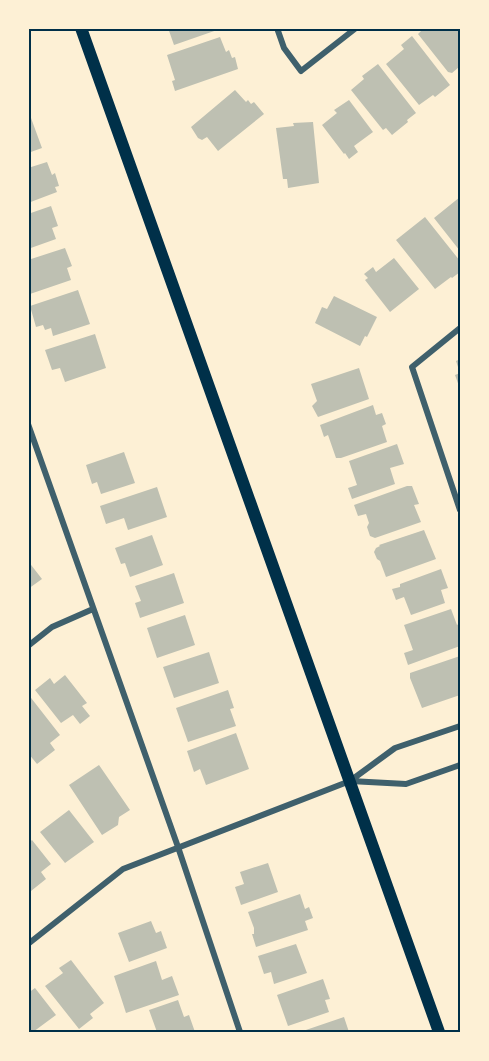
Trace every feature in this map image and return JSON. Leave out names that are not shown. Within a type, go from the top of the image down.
[{"type":"main road","points":[[81,28],[439,1032]]},
{"type":"street","points":[[277,28],[284,48],[301,71],[356,28]]},
{"type":"street","points":[[460,328],[412,367],[460,510]]},
{"type":"street","points":[[28,424],[178,847],[240,1032]]},
{"type":"street","points":[[28,646],[52,627],[93,609]]},
{"type":"street","points":[[28,944],[123,869],[350,781],[395,748],[460,726]]},
{"type":"street","points":[[350,781],[405,784],[460,765]]},
{"type":"building","points":[[168,28],[220,28],[220,29],[174,45]]},
{"type":"building","points":[[424,28],[460,28],[459,67],[452,73],[448,72],[418,34]]},
{"type":"building","points":[[412,36],[450,85],[435,97],[433,95],[419,105],[386,64],[404,49],[401,45]]},
{"type":"building","points":[[220,37],[226,52],[229,50],[232,58],[235,57],[238,69],[175,91],[172,81],[175,80],[167,55]]},
{"type":"building","points":[[378,64],[416,113],[392,135],[386,128],[383,130],[351,90],[364,79],[362,76]]},
{"type":"building","points":[[235,90],[246,102],[248,100],[251,104],[254,102],[264,114],[218,151],[207,137],[202,140],[198,138],[191,127]]},
{"type":"building","points":[[349,100],[373,132],[354,146],[358,152],[349,159],[322,125],[337,113],[334,110]]},
{"type":"building","points":[[31,118],[42,148],[28,153],[28,119]]},
{"type":"building","points":[[313,122],[319,183],[288,188],[287,179],[283,179],[276,128],[294,126],[293,123]]},
{"type":"building","points":[[47,162],[52,175],[55,173],[59,186],[55,187],[57,192],[28,203],[28,168]]},
{"type":"building","points":[[460,197],[460,251],[434,218]]},
{"type":"building","points":[[51,206],[58,226],[52,228],[56,239],[28,249],[28,214]]},
{"type":"building","points":[[425,217],[460,261],[460,272],[435,289],[396,240]]},
{"type":"building","points":[[65,248],[72,266],[67,268],[71,280],[30,294],[28,260]]},
{"type":"building","points":[[394,258],[419,289],[390,312],[365,280],[368,278],[364,274],[373,267],[376,272]]},
{"type":"building","points":[[78,290],[90,324],[53,336],[51,328],[45,330],[43,325],[36,327],[30,306]]},
{"type":"building","points":[[334,296],[377,317],[360,346],[315,323],[322,307],[327,309]]},
{"type":"building","points":[[95,334],[106,368],[65,382],[60,368],[52,370],[45,350]]},
{"type":"building","points":[[460,359],[460,373],[456,361]]},
{"type":"building","points":[[359,368],[369,399],[318,417],[312,406],[317,401],[311,384]]},
{"type":"building","points":[[460,373],[460,389],[455,375]]},
{"type":"building","points":[[373,405],[376,415],[382,413],[386,424],[382,426],[387,442],[336,458],[328,435],[324,437],[320,425]]},
{"type":"building","points":[[397,444],[404,464],[390,468],[395,484],[352,499],[348,488],[357,485],[349,461]]},
{"type":"building","points":[[124,452],[135,483],[101,494],[97,482],[92,484],[86,465]]},
{"type":"building","points":[[412,486],[419,504],[414,505],[421,522],[375,538],[370,536],[366,514],[358,516],[354,505]]},
{"type":"building","points":[[157,487],[167,517],[128,530],[124,518],[106,524],[100,506]]},
{"type":"building","points":[[424,530],[436,559],[386,577],[374,552],[376,548]]},
{"type":"building","points":[[152,535],[163,565],[130,577],[125,563],[121,564],[115,548]]},
{"type":"building","points":[[28,561],[42,579],[28,589]]},
{"type":"building","points":[[441,569],[448,588],[441,590],[445,603],[411,615],[404,597],[396,600],[392,589]]},
{"type":"building","points":[[174,573],[184,603],[140,618],[135,603],[141,601],[135,586]]},
{"type":"building","points":[[451,609],[457,625],[460,623],[460,646],[408,665],[404,653],[413,650],[404,625]]},
{"type":"building","points":[[185,615],[195,645],[157,658],[147,628]]},
{"type":"building","points":[[209,652],[219,683],[174,698],[163,667]]},
{"type":"building","points":[[460,656],[460,695],[422,708],[410,673]]},
{"type":"building","points":[[65,675],[87,703],[82,706],[90,716],[80,724],[73,715],[61,723],[35,690],[50,678],[54,684]]},
{"type":"building","points":[[228,690],[234,708],[230,709],[236,726],[188,742],[176,708]]},
{"type":"building","points":[[28,694],[60,735],[50,743],[55,750],[37,764],[28,753]]},
{"type":"building","points":[[236,733],[249,769],[206,785],[200,769],[194,772],[187,751]]},
{"type":"building","points":[[99,765],[130,810],[119,817],[118,825],[102,835],[69,785]]},
{"type":"building","points":[[69,810],[94,842],[65,863],[40,832]]},
{"type":"building","points":[[32,840],[51,864],[41,872],[46,879],[31,891],[28,887],[28,843]]},
{"type":"building","points":[[268,863],[278,892],[241,905],[235,887],[244,884],[240,872]]},
{"type":"building","points":[[300,894],[305,909],[309,907],[313,918],[305,921],[308,930],[256,947],[252,934],[254,934],[254,928],[248,912]]},
{"type":"building","points":[[151,921],[156,933],[161,931],[167,948],[129,962],[118,933]]},
{"type":"building","points":[[296,944],[307,973],[274,984],[271,972],[264,974],[258,956]]},
{"type":"building","points":[[71,960],[104,1003],[90,1014],[93,1018],[79,1029],[45,986],[63,973],[59,968]]},
{"type":"building","points":[[156,961],[162,980],[172,976],[179,995],[126,1013],[114,976]]},
{"type":"building","points":[[323,979],[330,999],[325,1000],[329,1012],[288,1026],[277,995]]},
{"type":"building","points":[[35,988],[56,1015],[33,1032],[28,1032],[28,993]]},
{"type":"building","points":[[178,1000],[184,1017],[189,1015],[195,1032],[157,1032],[149,1010]]},
{"type":"building","points":[[344,1017],[349,1032],[300,1032]]}]
